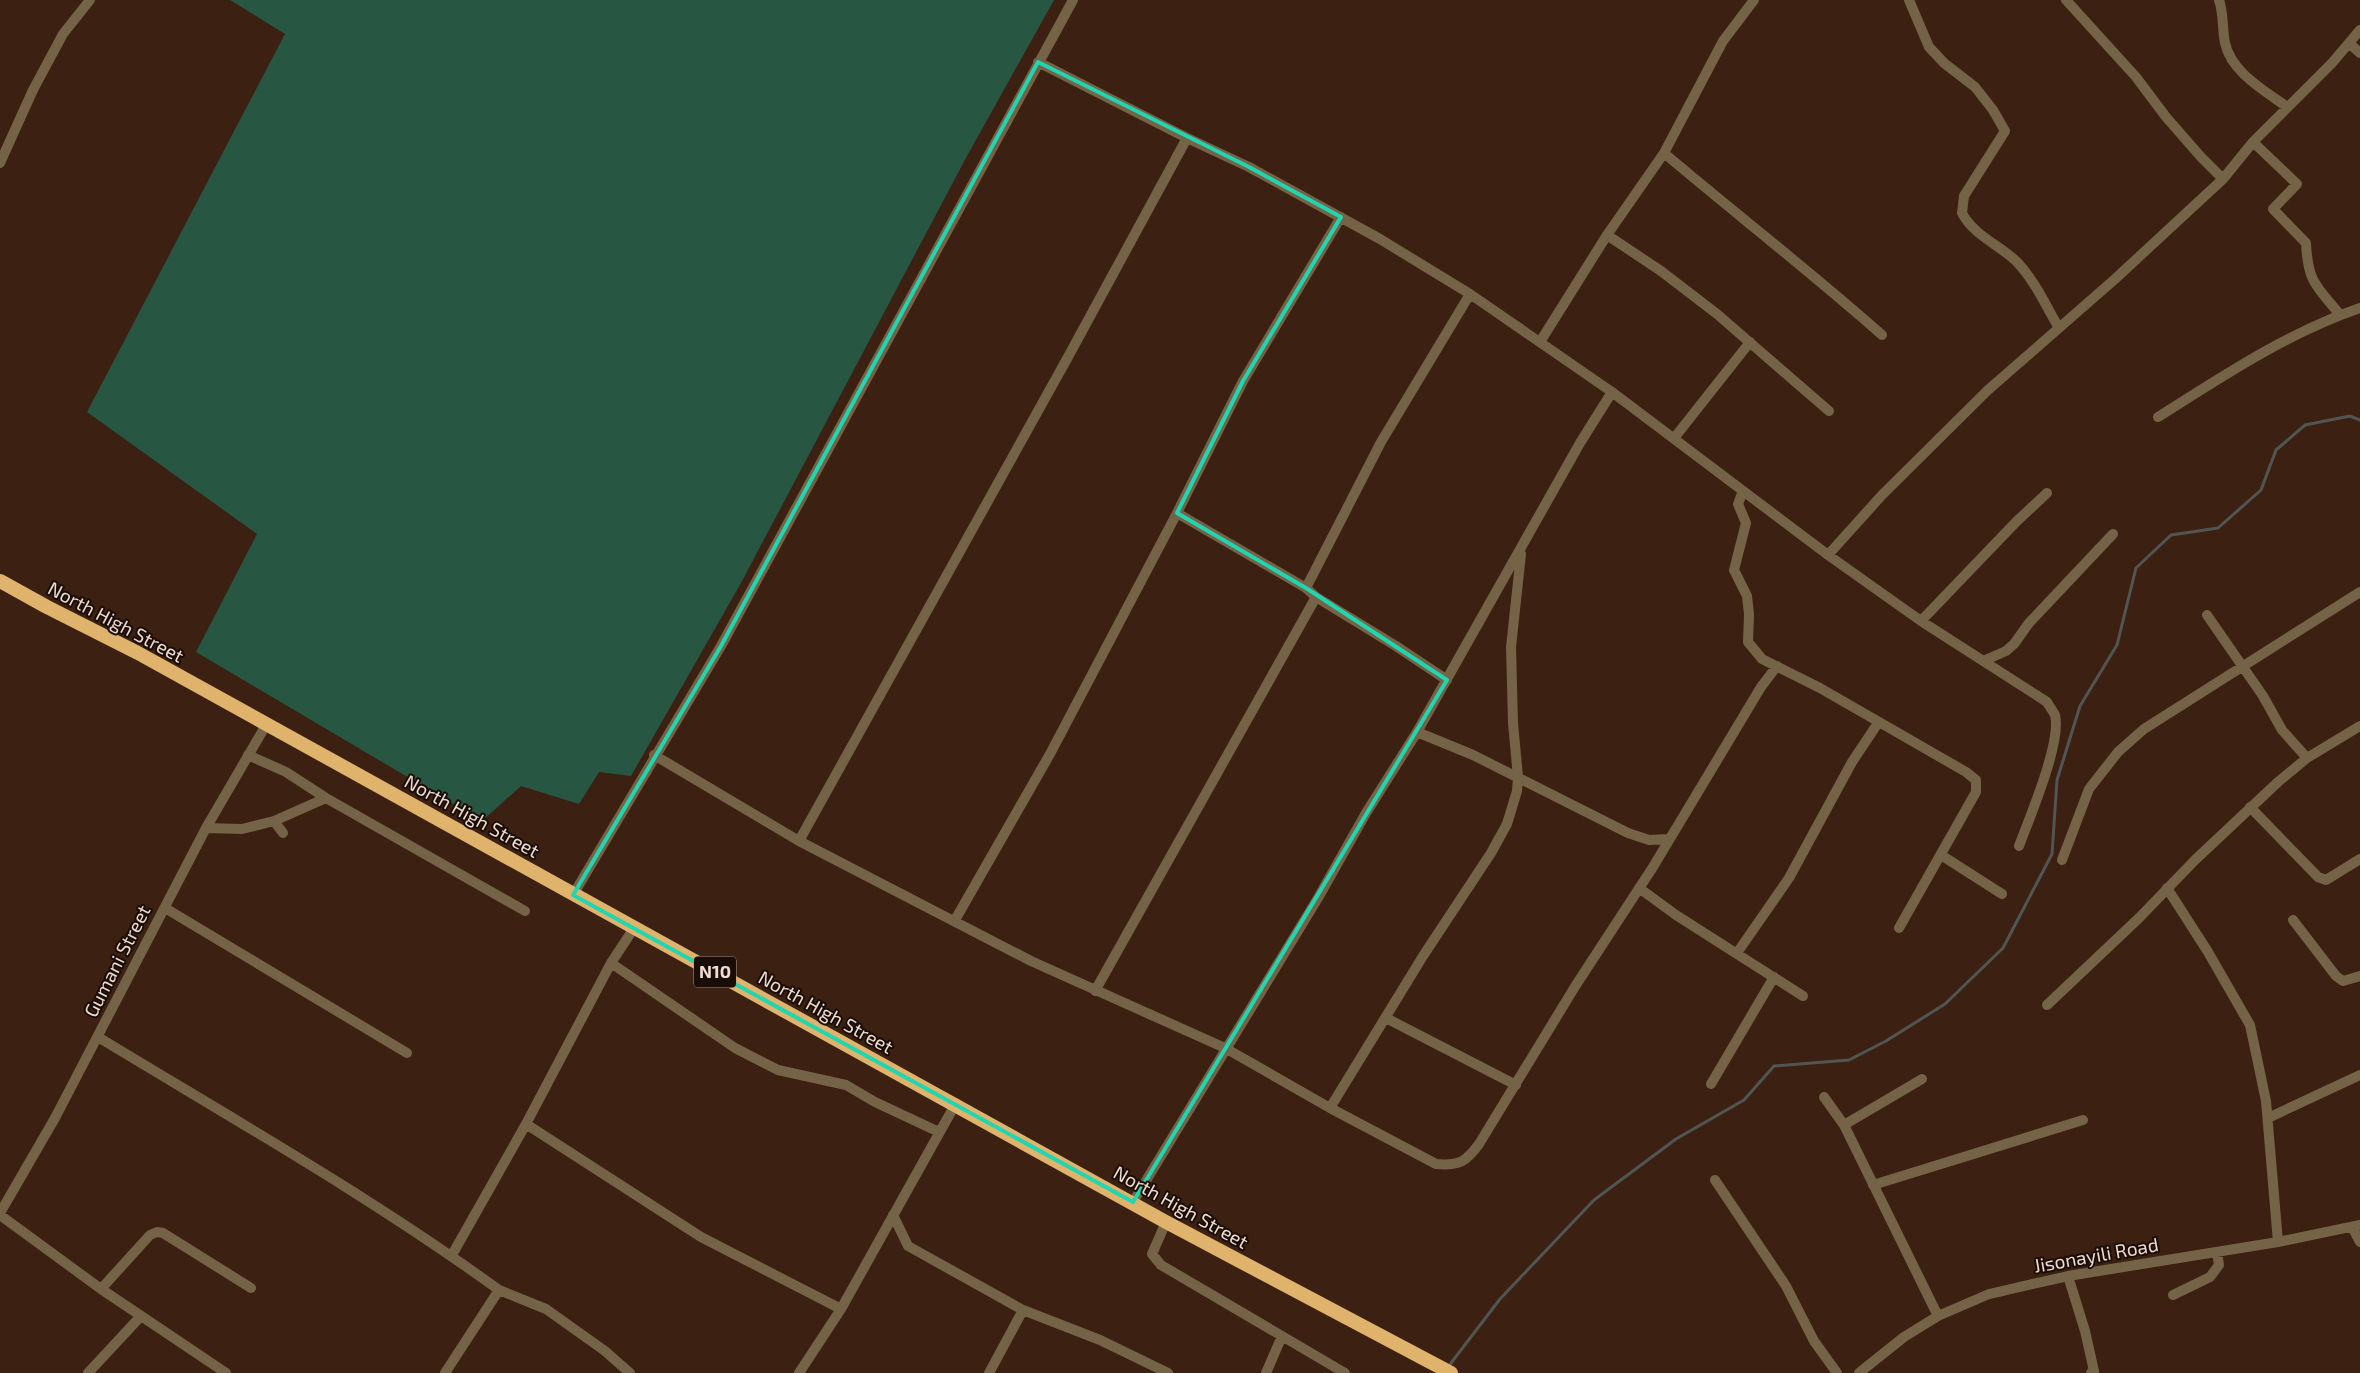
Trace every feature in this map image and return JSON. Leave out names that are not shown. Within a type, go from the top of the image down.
[{"type":"highway","name":"North High Street","points":[[0,580],[47,607],[138,653],[492,848],[573,895],[956,1103],[1166,1222],[1451,1373]]},
{"type":"street","points":[[0,164],[33,90],[63,34],[90,0]]},
{"type":"street","points":[[573,895],[654,755],[721,646],[1073,0]]},
{"type":"street","points":[[1540,342],[1607,235],[1664,153],[1723,41],[1754,0]]},
{"type":"street","points":[[1909,0],[1928,47],[1944,63],[1974,87],[1993,110],[2005,131],[1964,196],[1962,213],[1976,230],[2015,260],[2029,275],[2059,328]]},
{"type":"street","points":[[2066,0],[2136,77],[2166,117],[2201,157],[2224,179]]},
{"type":"street","points":[[2219,0],[2225,43],[2231,59],[2253,83],[2287,107]]},
{"type":"street","points":[[1828,555],[1882,495],[1967,411],[2224,179],[2253,142],[2350,44],[2360,30]]},
{"type":"street","points":[[2350,44],[2360,53]]},
{"type":"street","points":[[1038,62],[1186,138],[1249,167],[1470,294],[1675,437],[1828,555],[1921,620],[2047,702],[2055,715],[2055,733],[2042,786],[2019,846]]},
{"type":"street","points":[[799,841],[1064,366],[1186,138]]},
{"type":"street","points":[[2253,142],[2297,184],[2273,209],[2306,243],[2308,269],[2313,281],[2340,315]]},
{"type":"street","points":[[1664,153],[1738,216],[1820,280],[1882,335]]},
{"type":"street","points":[[955,920],[1050,754],[1177,513],[1242,380],[1340,218]]},
{"type":"street","points":[[1607,235],[1661,271],[1750,342],[1829,411]]},
{"type":"street","points":[[1306,588],[1381,442],[1470,294]]},
{"type":"street","points":[[2158,416],[2259,354],[2340,315],[2360,308]]},
{"type":"street","points":[[1675,437],[1750,342]]},
{"type":"street","points":[[1133,1202],[1318,898],[1366,813],[1417,732],[1580,443],[1612,392]]},
{"type":"street","points":[[1743,491],[1738,504],[1746,523],[1734,570],[1747,596],[1749,614],[1748,642],[1762,659],[1820,688],[1966,772],[1976,780],[1976,792],[1899,928]]},
{"type":"street","points":[[1921,620],[2009,528],[2047,493]]},
{"type":"street","points":[[1177,513],[1306,588],[1316,597],[1447,680]]},
{"type":"street","points":[[1984,661],[2006,651],[2014,644],[2029,623],[2113,534]]},
{"type":"street","points":[[1330,1108],[1423,956],[1491,853],[1507,824],[1518,776],[1513,723],[1511,647],[1522,548]]},
{"type":"street","points":[[2062,860],[2090,789],[2118,752],[2144,729],[2360,592]]},
{"type":"street","points":[[1095,991],[1316,597]]},
{"type":"street","points":[[2207,615],[2244,667],[2282,730],[2307,758]]},
{"type":"street","points":[[654,755],[799,841],[955,920],[1031,961],[1225,1048],[1330,1108],[1436,1164],[1452,1165],[1469,1158],[1516,1085],[1576,985],[1639,888],[1761,687],[1777,666]]},
{"type":"street","points":[[1737,953],[1789,878],[1852,762],[1878,723]]},
{"type":"street","name":"Gumani Street","points":[[0,1214],[55,1118],[206,828],[266,725]]},
{"type":"street","points":[[2047,1005],[2139,918],[2167,888],[2250,808],[2307,758],[2360,726]]},
{"type":"street","points":[[1417,732],[1518,776],[1628,833],[1649,840],[1668,839]]},
{"type":"street","points":[[248,755],[286,772],[326,798],[525,911]]},
{"type":"street","points":[[206,828],[242,829],[274,821],[326,798]]},
{"type":"street","points":[[2250,808],[2318,877],[2326,880],[2360,860]]},
{"type":"street","points":[[274,821],[283,833]]},
{"type":"street","points":[[1941,855],[2002,894]]},
{"type":"street","points":[[1639,888],[1676,915],[1803,996]]},
{"type":"street","points":[[2167,888],[2208,952],[2250,1025],[2264,1084],[2278,1242]]},
{"type":"street","points":[[165,908],[407,1053]]},
{"type":"street","points":[[2293,920],[2336,976],[2343,982],[2360,976]]},
{"type":"street","points":[[452,1255],[526,1124],[611,963],[634,928]]},
{"type":"street","points":[[611,963],[735,1048],[778,1070],[846,1085],[875,1102],[939,1132]]},
{"type":"street","points":[[1711,1084],[1774,977]]},
{"type":"street","points":[[1386,1018],[1516,1085]]},
{"type":"street","points":[[98,1037],[322,1173],[452,1255],[499,1290],[546,1309],[605,1351],[630,1373]]},
{"type":"street","points":[[2268,1118],[2360,1074]]},
{"type":"street","points":[[1844,1125],[1922,1079]]},
{"type":"street","points":[[1824,1097],[1844,1125],[1938,1316]]},
{"type":"street","points":[[799,1373],[840,1309],[956,1103]]},
{"type":"street","points":[[1873,1185],[2083,1120]]},
{"type":"street","points":[[526,1124],[701,1237],[840,1309]]},
{"type":"street","points":[[1715,1180],[1786,1286],[1814,1340],[1837,1373]]},
{"type":"street","points":[[0,1214],[101,1289],[226,1373]]},
{"type":"street","points":[[893,1214],[908,1246],[1023,1310],[1100,1340],[1168,1373]]},
{"type":"street","points":[[1166,1222],[1152,1254],[1161,1265],[1345,1373]]},
{"type":"street","points":[[2356,1226],[2360,1242]]},
{"type":"street","name":"Jisonayili Road","points":[[1859,1373],[1904,1337],[1938,1316],[1988,1294],[2068,1276],[2278,1242],[2356,1226]]},
{"type":"street","points":[[101,1289],[150,1235],[157,1232],[163,1233],[251,1288]]},
{"type":"street","points":[[2173,1295],[2216,1271],[2219,1265],[2217,1252]]},
{"type":"street","points":[[2068,1276],[2086,1331],[2094,1371],[2091,1373]]},
{"type":"street","points":[[445,1373],[499,1290]]},
{"type":"street","points":[[989,1373],[1023,1310]]},
{"type":"street","points":[[88,1373],[141,1316]]},
{"type":"street","points":[[1266,1373],[1282,1336]]},
{"type":"highlighted area","points":[[1038,62],[1249,167],[1341,217],[1243,381],[1177,513],[1306,588],[1447,680],[1133,1202],[573,895],[721,646]]},
{"type":"green space","points":[[230,0],[1054,0],[967,156],[741,583],[631,776],[599,772],[579,804],[521,786],[482,821],[196,652],[257,534],[87,412],[285,34]]},
{"type":"waterway","points":[[1448,1367],[1500,1299],[1594,1200],[1676,1139],[1744,1100],[1774,1066],[1849,1060],[1886,1041],[1945,1004],[2003,948],[2052,854],[2057,780],[2080,706],[2117,645],[2136,568],[2171,535],[2218,528],[2261,490],[2276,450],[2305,425],[2350,416],[2360,420]]}]
